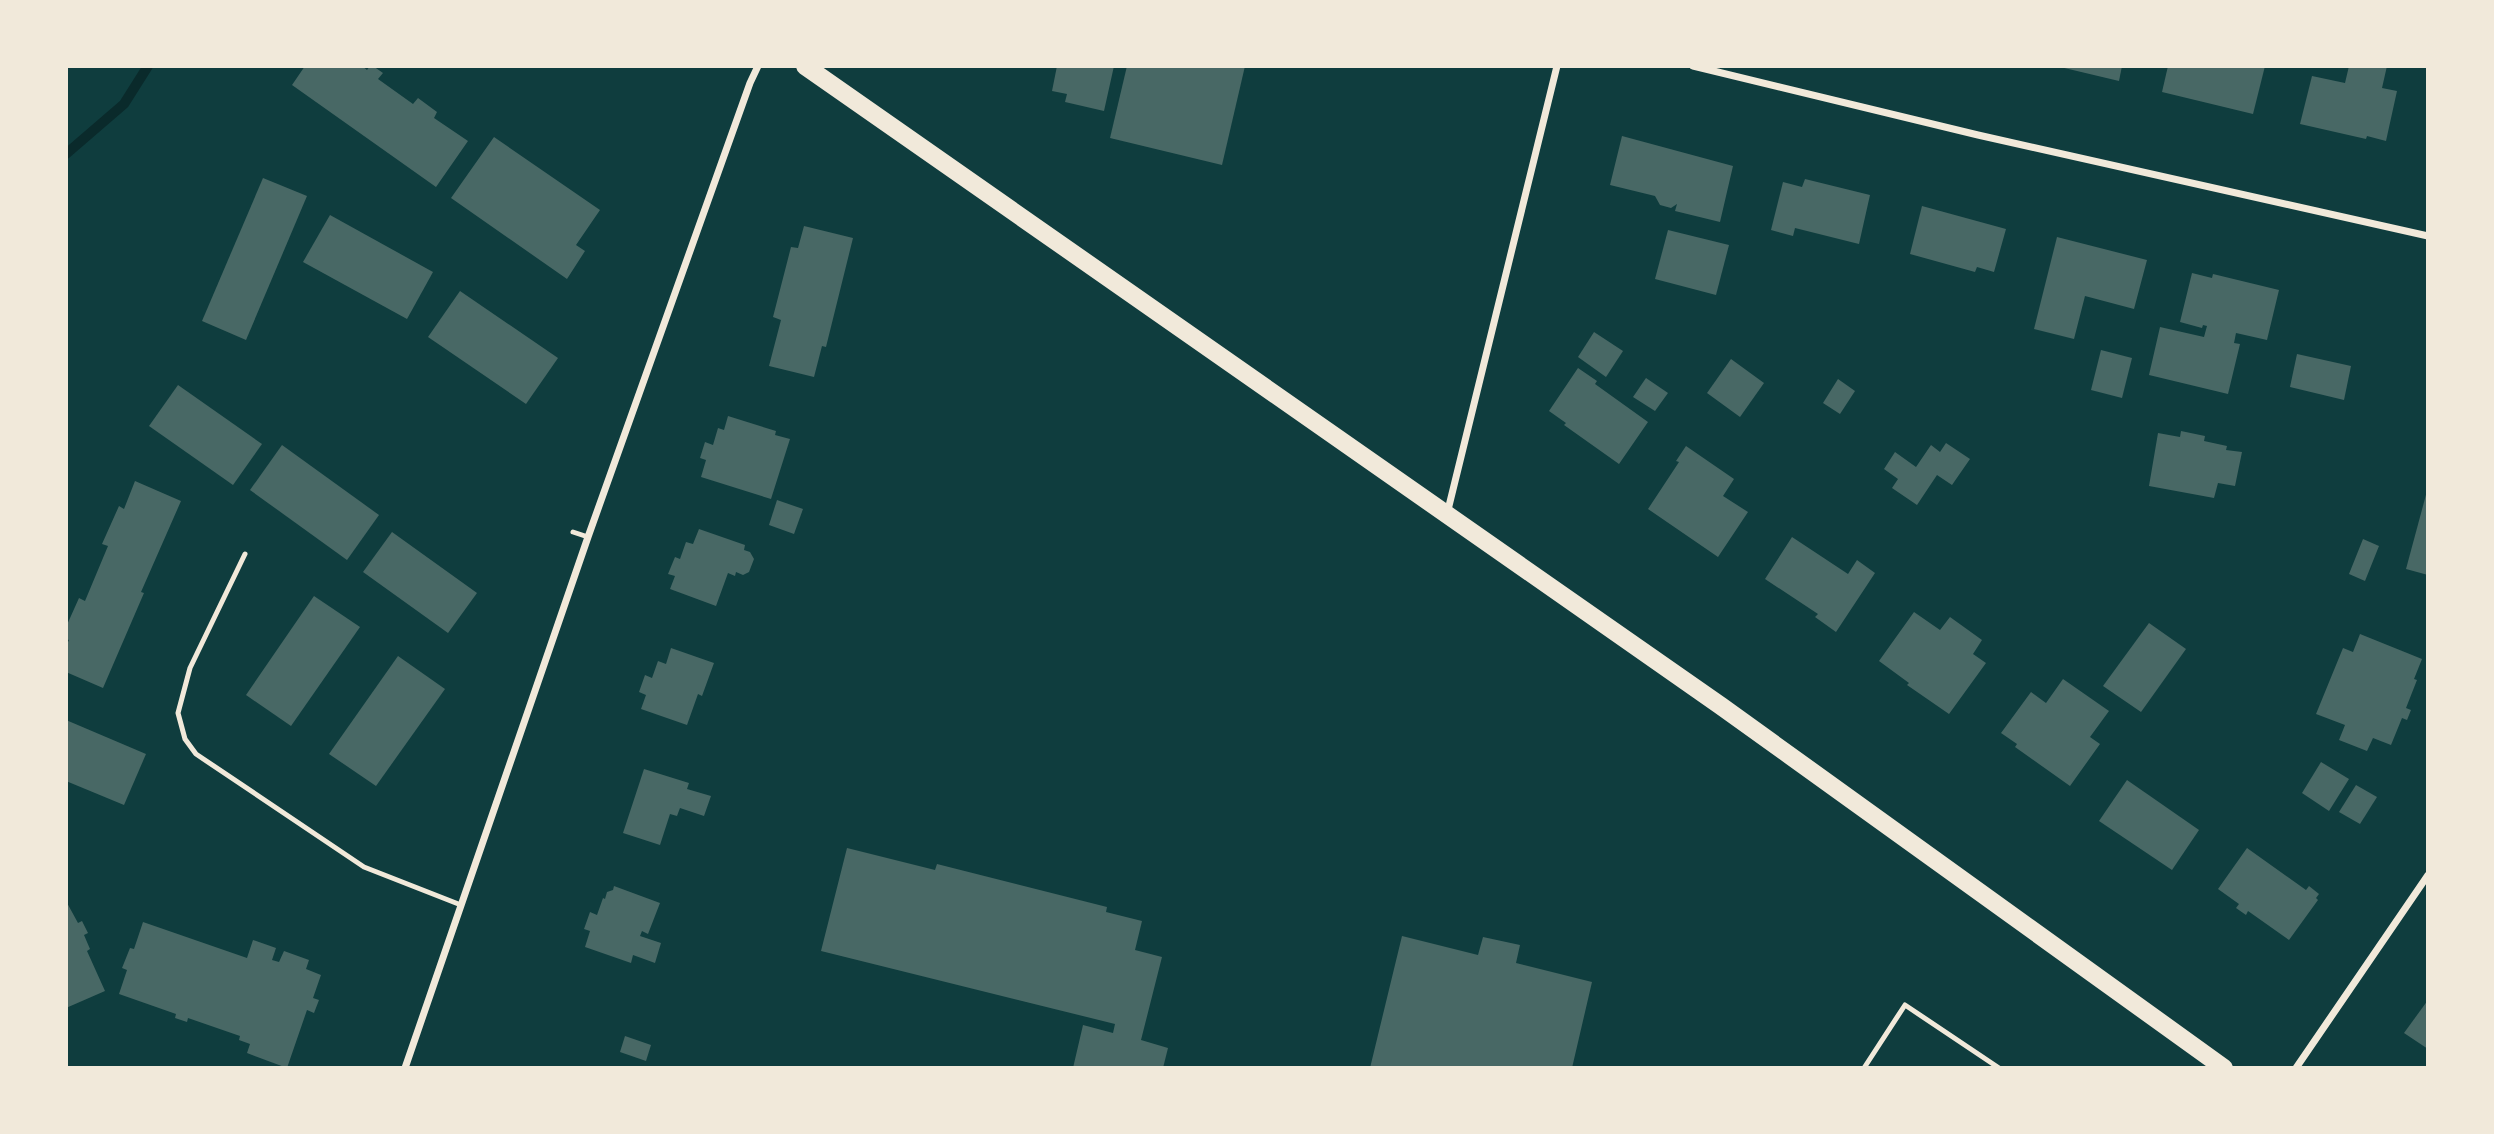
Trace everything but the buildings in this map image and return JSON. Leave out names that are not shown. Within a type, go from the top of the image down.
[{"type":"main road","points":[[805,66],[1721,706],[2224,1068]]},
{"type":"street","points":[[405,1068],[588,537],[758,66]]},
{"type":"street","points":[[1446,515],[1557,66]]},
{"type":"street","points":[[1693,66],[1978,135],[2427,236]]},
{"type":"street","points":[[2296,1068],[2427,875]]},
{"type":"lane","points":[[573,532],[588,537]]},
{"type":"lane","points":[[245,554],[190,668],[178,713],[185,739],[196,754],[364,867],[461,905]]},
{"type":"lane","points":[[1864,1068],[1905,1005],[1999,1068]]},
{"type":"waterway","points":[[66,154],[124,104],[148,66]]}]
